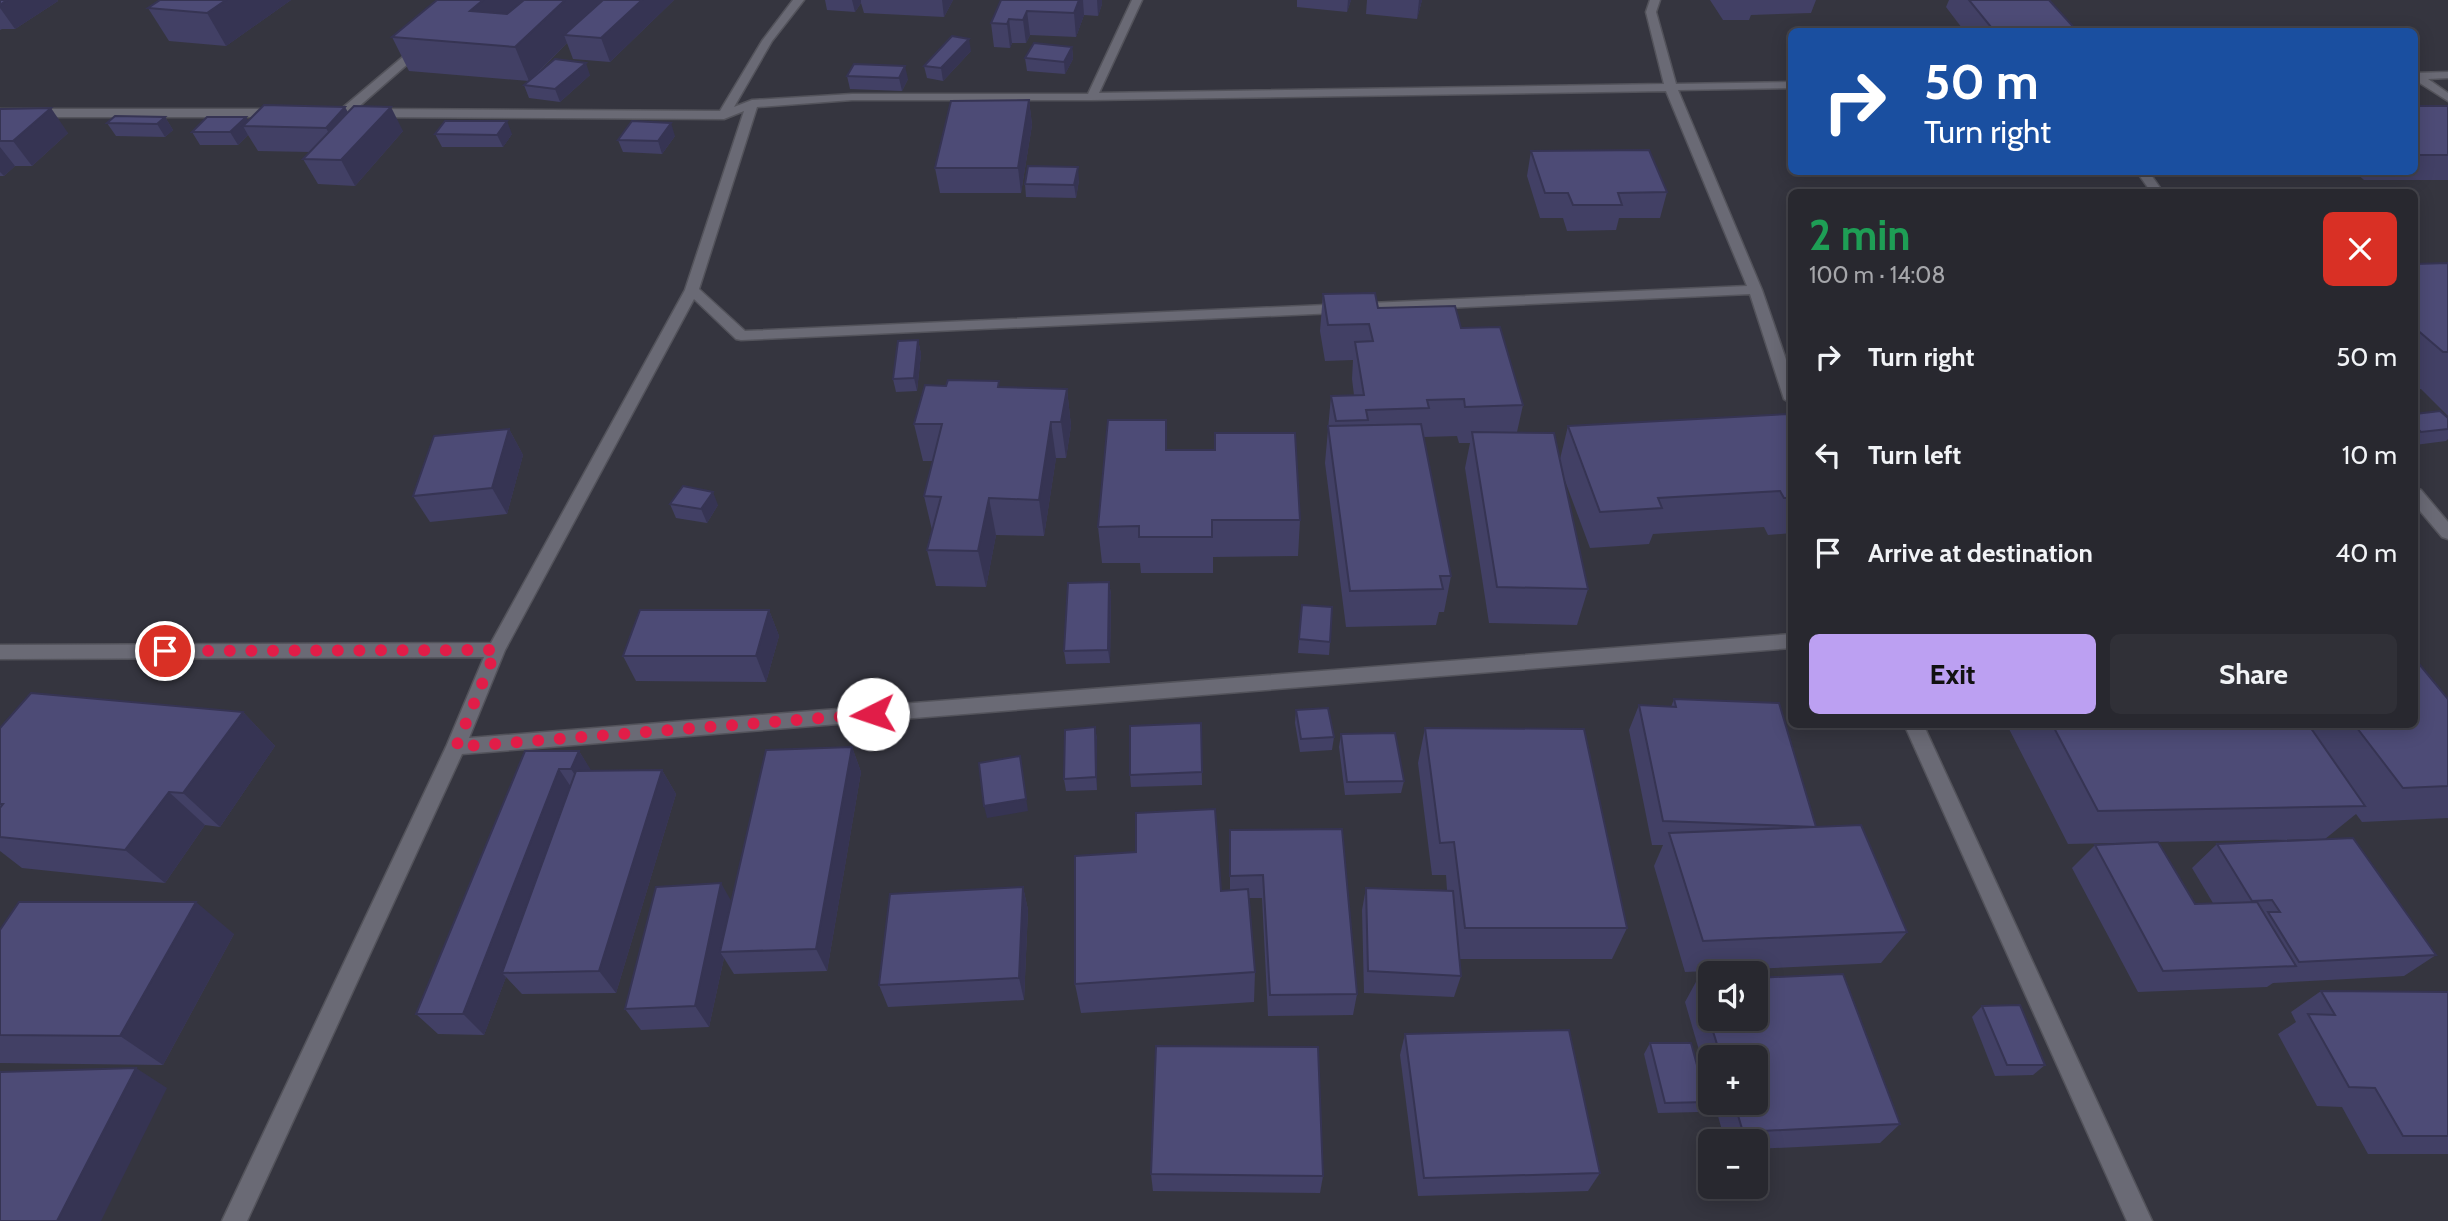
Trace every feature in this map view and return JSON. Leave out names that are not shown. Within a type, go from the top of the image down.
[{"type":"street","points":[[724,115],[753,60],[778,22],[799,0]]},
{"type":"street","points":[[1092,97],[1137,0]]},
{"type":"street","points":[[1655,0],[1651,12],[1671,88],[1755,290],[1788,387]]},
{"type":"street","points":[[344,113],[436,35]]},
{"type":"street","points":[[2418,76],[2448,75]]},
{"type":"street","points":[[2418,78],[2448,98]]},
{"type":"street","points":[[330,113],[724,115],[752,104],[852,97],[1092,97],[1788,85]]},
{"type":"street","points":[[234,1221],[456,747],[496,650],[692,290],[752,104]]},
{"type":"street","points":[[0,113],[289,113]]},
{"type":"street","points":[[692,290],[741,336],[1755,290]]},
{"type":"street","points":[[2418,498],[2448,533]]},
{"type":"street","points":[[456,747],[1788,641]]},
{"type":"street","points":[[0,652],[496,650]]},
{"type":"street","points":[[1915,728],[2140,1221]]},
{"type":"building","points":[[160,0],[226,0],[207,13],[148,8]]},
{"type":"building","points":[[437,0],[483,0],[470,11],[507,14],[524,0],[565,0],[515,47],[392,37]]},
{"type":"building","points":[[603,0],[642,0],[601,38],[564,35]]},
{"type":"building","points":[[1001,0],[1079,0],[1074,13],[1027,11],[1023,20],[1009,19],[1007,24],[991,23]]},
{"type":"building","points":[[1969,0],[2049,0],[2074,28],[1992,28]]},
{"type":"building","points":[[952,36],[969,39],[941,68],[924,66]]},
{"type":"building","points":[[1034,43],[1072,47],[1064,62],[1025,58]]},
{"type":"building","points":[[555,59],[586,63],[555,89],[524,85]]},
{"type":"building","points":[[854,64],[905,66],[899,78],[847,76]]},
{"type":"building","points":[[1029,100],[1018,168],[935,168],[951,101]]},
{"type":"building","points":[[264,105],[345,107],[326,128],[243,126]]},
{"type":"building","points":[[354,106],[391,107],[341,160],[303,159]]},
{"type":"building","points":[[2418,106],[2448,106],[2448,155],[2418,155]]},
{"type":"building","points":[[51,108],[13,141],[0,141],[0,109]]},
{"type":"building","points":[[115,116],[165,117],[157,124],[107,123]]},
{"type":"building","points":[[207,117],[246,117],[230,132],[192,132]]},
{"type":"building","points":[[445,121],[507,121],[497,135],[435,134]]},
{"type":"building","points":[[632,121],[671,123],[658,141],[618,140]]},
{"type":"building","points":[[1649,150],[1667,192],[1618,193],[1622,205],[1573,205],[1568,193],[1545,193],[1531,151]]},
{"type":"building","points":[[1028,166],[1078,167],[1074,185],[1025,184]]},
{"type":"building","points":[[2448,263],[2448,352],[2443,352],[2418,331],[2418,264]]},
{"type":"building","points":[[1375,293],[1378,308],[1455,306],[1461,328],[1500,327],[1523,405],[1465,407],[1464,399],[1427,400],[1429,408],[1366,410],[1368,420],[1336,421],[1331,396],[1364,395],[1355,342],[1373,341],[1369,324],[1328,325],[1323,294]]},
{"type":"building","points":[[918,340],[914,378],[893,379],[898,341]]},
{"type":"building","points":[[948,380],[999,381],[998,387],[1067,389],[1061,422],[1051,422],[1039,500],[989,498],[978,551],[927,550],[941,497],[924,496],[942,424],[914,424],[925,385],[946,386]]},
{"type":"building","points":[[2440,411],[2448,418],[2448,429],[2421,432],[2418,429],[2418,414]]},
{"type":"building","points":[[1788,414],[1788,498],[1784,498],[1780,491],[1658,498],[1662,508],[1600,512],[1568,426]]},
{"type":"building","points":[[1108,420],[1166,420],[1166,450],[1215,450],[1215,433],[1295,433],[1300,520],[1212,520],[1212,537],[1139,537],[1139,526],[1098,527]]},
{"type":"building","points":[[1421,424],[1451,576],[1440,576],[1443,589],[1350,591],[1328,426]]},
{"type":"building","points":[[509,429],[492,488],[413,496],[434,436]]},
{"type":"building","points":[[1472,432],[1554,433],[1588,589],[1497,587]]},
{"type":"building","points":[[683,486],[713,492],[701,509],[670,504]]},
{"type":"building","points":[[1109,582],[1108,650],[1064,651],[1068,583]]},
{"type":"building","points":[[1302,605],[1332,607],[1330,642],[1299,639]]},
{"type":"building","points":[[640,610],[769,610],[756,656],[623,656]]},
{"type":"building","points":[[2418,663],[2448,699],[2448,786],[2403,788],[2357,728],[2418,728]]},
{"type":"building","points":[[31,693],[243,712],[183,793],[169,792],[125,850],[0,837],[0,808],[3,804],[0,804],[0,728]]},
{"type":"building","points":[[1674,699],[1779,703],[1816,827],[1663,821],[1639,705],[1676,707]]},
{"type":"building","points":[[1328,708],[1334,737],[1301,739],[1296,710]]},
{"type":"building","points":[[1201,723],[1202,772],[1130,775],[1130,726]]},
{"type":"building","points":[[1095,727],[1096,777],[1064,779],[1065,730]]},
{"type":"building","points":[[1425,728],[1584,729],[1627,928],[1465,928],[1454,842],[1440,843]]},
{"type":"building","points":[[2054,728],[2311,728],[2365,806],[2098,811]]},
{"type":"building","points":[[1395,733],[1404,781],[1347,782],[1341,734]]},
{"type":"building","points":[[852,747],[816,949],[720,952],[766,750]]},
{"type":"building","points":[[525,751],[579,751],[571,769],[559,769],[463,1014],[416,1014]]},
{"type":"building","points":[[1020,756],[1026,799],[984,806],[979,763]]},
{"type":"building","points":[[662,770],[599,971],[502,973],[576,771]]},
{"type":"building","points":[[1215,809],[1221,891],[1248,889],[1255,972],[1075,984],[1075,856],[1136,852],[1136,813]]},
{"type":"building","points":[[1861,825],[1907,932],[1703,941],[1669,833]]},
{"type":"building","points":[[1342,829],[1357,994],[1270,995],[1263,875],[1230,876],[1230,830]]},
{"type":"building","points":[[2353,838],[2436,955],[2299,962],[2268,912],[2280,912],[2272,900],[2252,901],[2217,844]]},
{"type":"building","points":[[2158,842],[2195,904],[2257,902],[2296,966],[2163,971],[2095,845]]},
{"type":"building","points":[[721,883],[695,1006],[625,1009],[656,887]]},
{"type":"building","points":[[1023,887],[1019,978],[879,985],[890,894]]},
{"type":"building","points":[[1366,888],[1453,891],[1461,976],[1368,971]]},
{"type":"building","points":[[19,902],[196,902],[120,1036],[0,1035],[0,930]]},
{"type":"building","points":[[1843,974],[1900,1124],[1768,1131],[1742,1129],[1738,1115],[1768,1115],[1768,1045],[1717,1045],[1713,1031],[1768,1031],[1768,977]]},
{"type":"building","points":[[2321,991],[2448,992],[2448,1136],[2403,1136],[2375,1088],[2349,1087],[2308,1014],[2335,1015]]},
{"type":"building","points":[[2020,1005],[2045,1065],[2007,1065],[1982,1006]]},
{"type":"building","points":[[1569,1030],[1600,1173],[1424,1178],[1405,1034]]},
{"type":"building","points":[[1650,1043],[1691,1043],[1698,1069],[1698,1102],[1665,1103]]},
{"type":"building","points":[[1156,1046],[1318,1047],[1323,1176],[1151,1174]]},
{"type":"building","points":[[136,1068],[57,1221],[0,1221],[0,1072]]},
{"type":"route","points":[[165,651],[496,650],[456,747],[873,714]]}]
